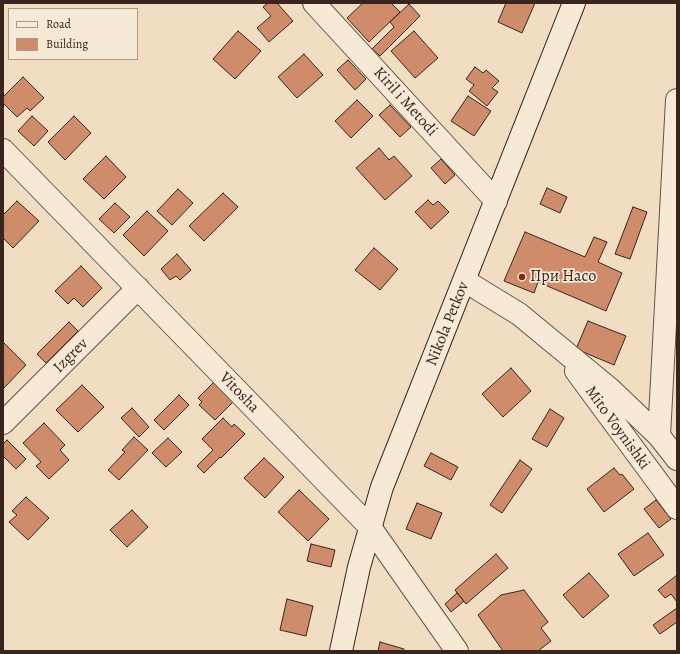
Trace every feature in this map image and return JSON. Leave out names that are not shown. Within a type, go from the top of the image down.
[{"type":"street","name":"Kiril i Metodi","points":[[314,3],[496,201]]},
{"type":"street","name":"Nikola Petkov","points":[[341,651],[359,567],[382,487],[574,3]]},
{"type":"street","name":"Mito Voynishki","points":[[659,436],[677,100]]},
{"type":"street","name":"Vitosha","points":[[3,150],[370,527],[457,651]]},
{"type":"street","name":"Mito Voynishki","points":[[465,281],[519,314],[558,348],[610,389],[659,436],[677,459]]},
{"type":"street","name":"Izgrev","points":[[3,423],[138,288]]},
{"type":"street","name":"Mito Voynishki","points":[[558,348],[677,508]]},
{"type":"building","points":[[268,3],[277,3],[293,21],[269,42],[257,28],[271,16],[263,7]]},
{"type":"building","points":[[363,3],[391,3],[400,12],[369,42],[347,18]]},
{"type":"building","points":[[506,3],[535,3],[522,33],[498,22]]},
{"type":"building","points":[[409,4],[420,16],[380,56],[372,49],[394,27],[390,22]]},
{"type":"building","points":[[238,31],[261,51],[235,79],[213,59]]},
{"type":"building","points":[[414,31],[438,58],[415,78],[391,51]]},
{"type":"building","points":[[304,54],[323,75],[297,98],[278,77]]},
{"type":"building","points":[[348,60],[366,79],[355,90],[337,70]]},
{"type":"building","points":[[475,67],[483,73],[486,70],[499,81],[492,88],[498,92],[487,106],[469,91],[474,85],[466,79]]},
{"type":"building","points":[[23,77],[44,98],[30,111],[27,108],[17,117],[3,103],[3,97]]},
{"type":"building","points":[[468,96],[491,111],[474,136],[451,121]]},
{"type":"building","points":[[357,100],[373,116],[351,138],[335,121]]},
{"type":"building","points":[[390,105],[411,127],[400,137],[379,115]]},
{"type":"building","points":[[32,116],[48,131],[34,146],[18,131]]},
{"type":"building","points":[[74,116],[91,133],[65,160],[48,142]]},
{"type":"building","points":[[379,148],[389,160],[394,156],[412,176],[385,200],[356,168]]},
{"type":"building","points":[[106,156],[126,177],[104,199],[83,179]]},
{"type":"building","points":[[441,159],[455,175],[445,184],[431,168]]},
{"type":"building","points":[[547,188],[567,197],[560,213],[540,204]]},
{"type":"building","points":[[178,189],[193,203],[172,225],[157,211]]},
{"type":"building","points":[[223,193],[238,207],[204,241],[189,226]]},
{"type":"building","points":[[428,200],[433,205],[438,201],[449,212],[431,229],[415,212]]},
{"type":"building","points":[[17,201],[39,221],[13,248],[3,238],[3,215]]},
{"type":"building","points":[[115,203],[130,217],[114,233],[99,219]]},
{"type":"building","points":[[633,207],[647,212],[630,259],[615,254]]},
{"type":"building","points":[[147,211],[168,231],[144,256],[123,235]]},
{"type":"building","points":[[525,232],[585,257],[594,237],[607,242],[598,262],[622,273],[606,311],[538,282],[534,293],[504,281]]},
{"type":"building","points":[[374,248],[398,269],[380,290],[355,270]]},
{"type":"building","points":[[177,254],[191,270],[180,280],[176,276],[170,280],[161,269]]},
{"type":"building","points":[[81,266],[102,288],[83,307],[74,298],[68,304],[55,291]]},
{"type":"building","points":[[588,321],[626,336],[614,365],[576,349]]},
{"type":"building","points":[[69,322],[78,331],[46,363],[37,354]]},
{"type":"building","points":[[3,342],[26,365],[3,389]]},
{"type":"building","points":[[511,368],[531,391],[503,417],[482,394]]},
{"type":"building","points":[[214,382],[234,401],[215,420],[199,405],[202,402],[198,398]]},
{"type":"building","points":[[82,385],[104,407],[78,432],[56,410]]},
{"type":"building","points":[[179,395],[189,405],[164,430],[154,420]]},
{"type":"building","points":[[132,408],[149,427],[139,437],[121,418]]},
{"type":"building","points":[[550,409],[564,418],[547,447],[532,439]]},
{"type":"building","points":[[223,418],[232,427],[234,424],[245,434],[204,473],[197,466],[213,450],[202,439]]},
{"type":"building","points":[[44,423],[65,445],[60,450],[69,460],[49,479],[36,466],[41,462],[23,443]]},
{"type":"building","points":[[134,437],[148,450],[119,480],[108,470],[125,452],[122,450]]},
{"type":"building","points":[[168,438],[182,452],[166,467],[152,453]]},
{"type":"building","points":[[7,440],[26,459],[16,469],[3,456],[3,444]]},
{"type":"building","points":[[431,453],[458,467],[451,480],[424,466]]},
{"type":"building","points":[[264,458],[284,477],[265,498],[244,478]]},
{"type":"building","points":[[520,460],[532,469],[502,513],[490,505]]},
{"type":"building","points":[[614,468],[620,475],[622,474],[634,489],[604,512],[587,489]]},
{"type":"building","points":[[299,490],[329,519],[308,541],[278,512]]},
{"type":"building","points":[[26,497],[49,518],[28,540],[9,522],[17,515],[12,511]]},
{"type":"building","points":[[656,500],[671,519],[659,528],[644,509]]},
{"type":"building","points":[[417,503],[442,513],[431,539],[406,529]]},
{"type":"building","points":[[132,510],[148,527],[127,547],[110,530]]},
{"type":"building","points":[[648,533],[664,555],[634,576],[618,554]]},
{"type":"building","points":[[311,544],[335,550],[331,567],[307,561]]},
{"type":"building","points":[[496,554],[508,568],[466,604],[455,590]]},
{"type":"building","points":[[589,573],[609,596],[583,618],[563,595]]},
{"type":"building","points":[[677,575],[677,602],[671,594],[665,598],[658,590]]},
{"type":"building","points":[[524,590],[548,622],[541,628],[551,641],[538,651],[503,651],[478,615],[501,595]]},
{"type":"building","points":[[457,593],[464,601],[451,612],[445,604]]},
{"type":"building","points":[[287,599],[313,606],[306,636],[280,630]]},
{"type":"building","points":[[677,608],[677,622],[660,634],[653,625]]},
{"type":"building","points":[[380,642],[404,649],[404,651],[378,651]]},
{"type":"place","name":"При Насо","points":[[522,277]]}]
